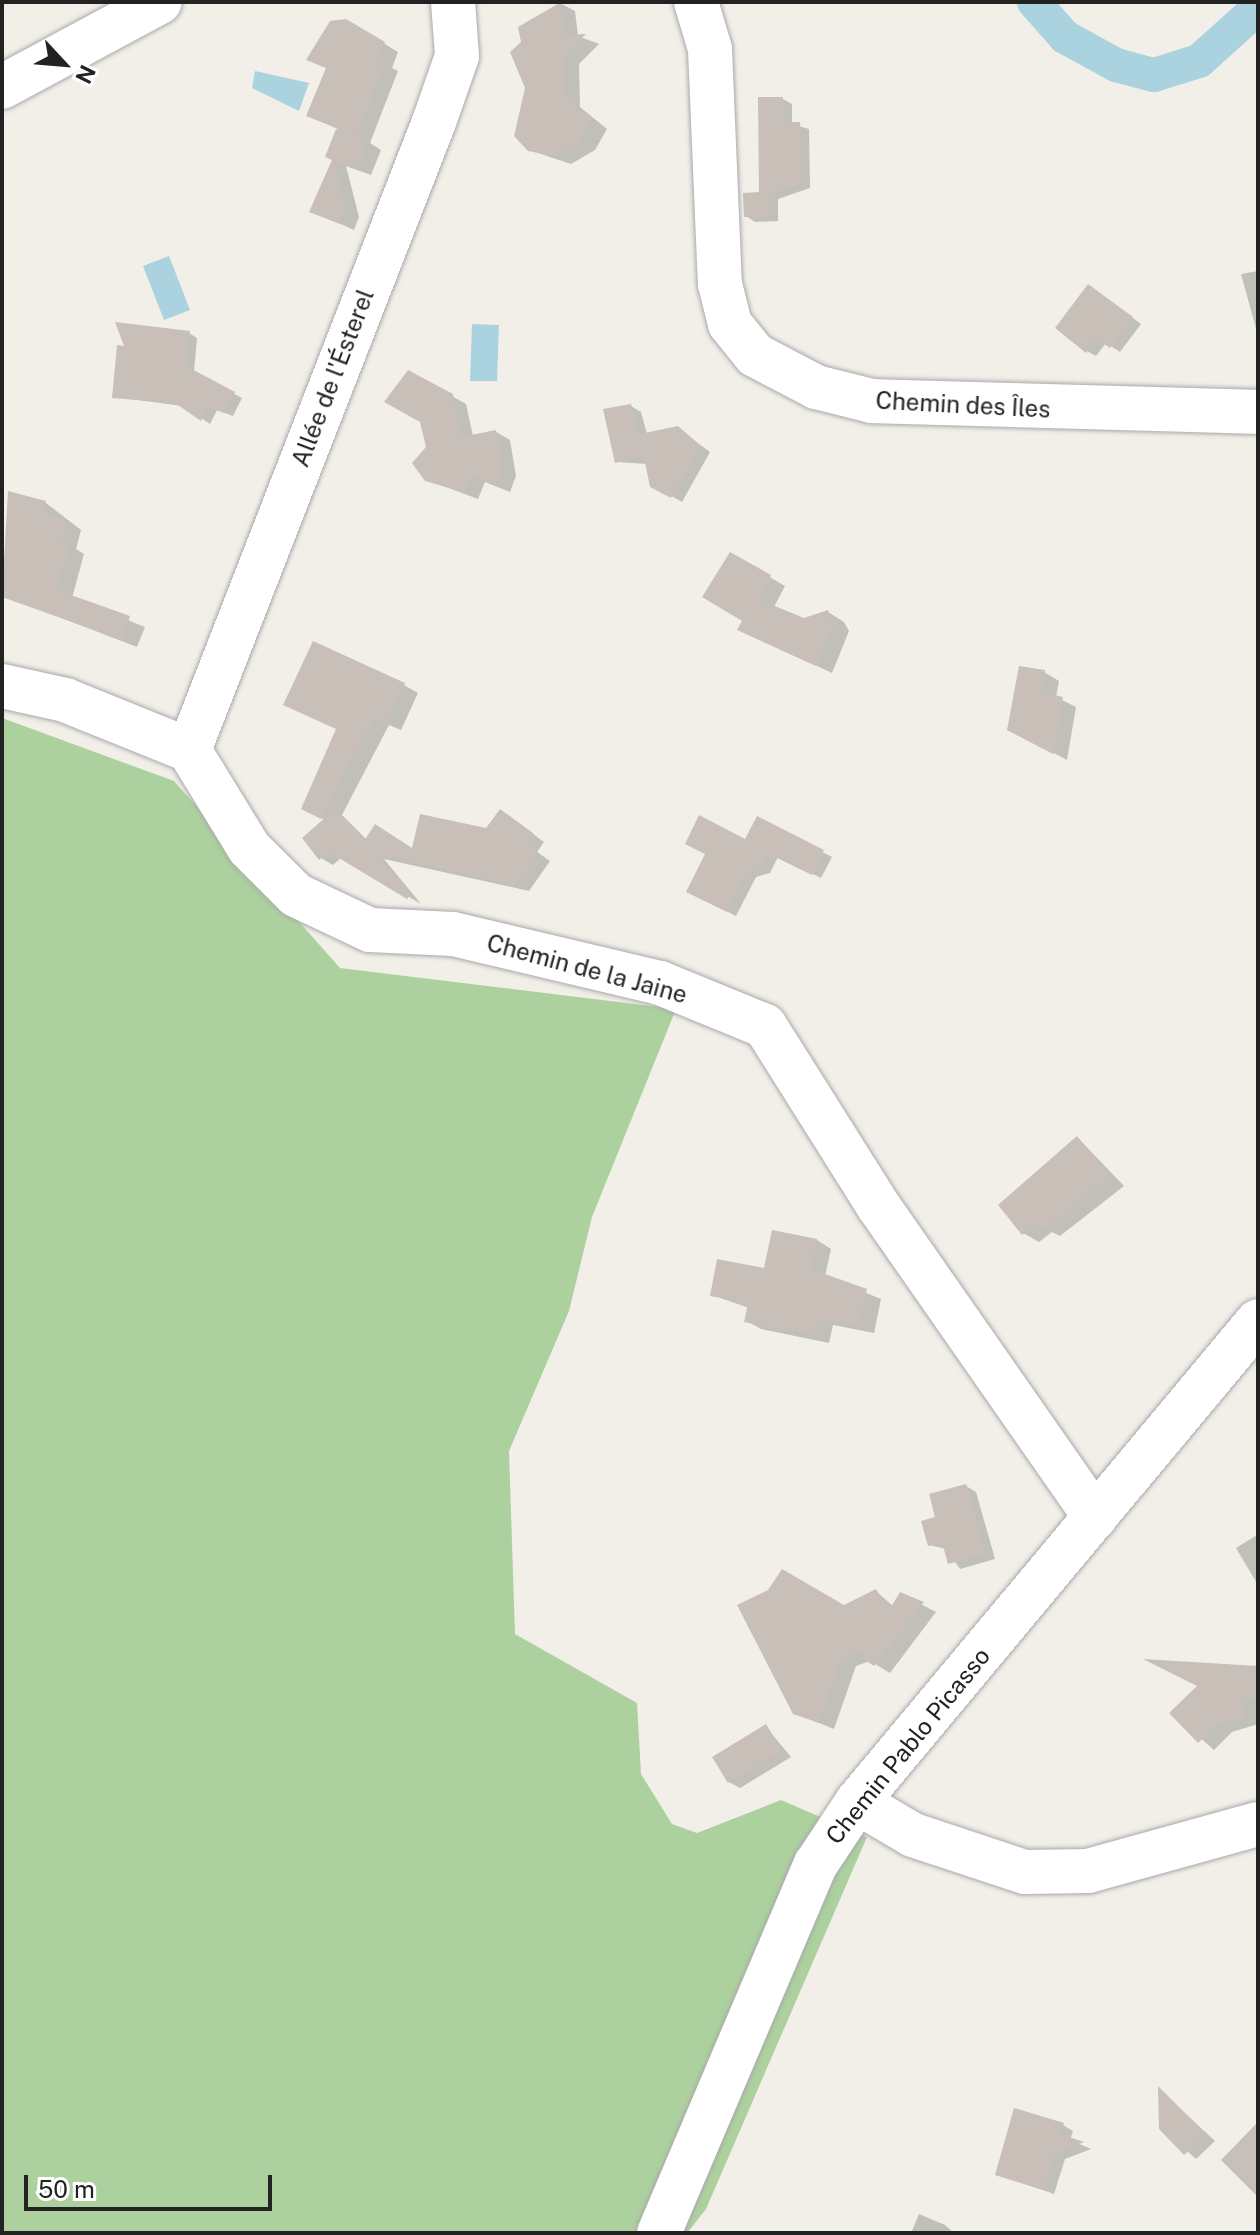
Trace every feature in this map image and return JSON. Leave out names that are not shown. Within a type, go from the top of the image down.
[{"type":"street","points":[[2,87],[160,2]]},
{"type":"street","name":"Allée de l'Ésterel","points":[[189,750],[434,122],[457,56],[453,2]]},
{"type":"street","name":"Chemin des Îles","points":[[696,2],[710,49],[720,284],[730,324],[755,355],[816,387],[872,401],[1258,412]]},
{"type":"street","points":[[2,686],[65,700],[189,750]]},
{"type":"street","name":"Chemin de la Jaine","points":[[189,750],[249,848],[296,895],[370,930],[453,934],[645,979],[765,1026],[879,1207],[1095,1517]]},
{"type":"street","name":"Chemin Pablo Picasso","points":[[659,2233],[816,1864],[857,1802],[1258,1321]]},
{"type":"street","points":[[857,1802],[913,1835],[1025,1872],[1088,1871],[1258,1824]]},
{"type":"green space","points":[[2,718],[174,781],[340,968],[676,1009],[592,1217],[569,1311],[509,1451],[515,1634],[637,1703],[641,1774],[672,1824],[697,1833],[781,1800],[867,1837],[706,2209],[687,2233],[2,2233]]},
{"type":"water","points":[[255,71],[309,83],[299,111],[252,88]]},
{"type":"water","points":[[169,256],[190,310],[164,320],[143,266]]},
{"type":"water","points":[[472,324],[499,325],[497,381],[470,381]]},
{"type":"building","points":[[561,2],[564,35],[586,34],[565,55],[565,97],[592,119],[579,142],[554,156],[528,151],[514,136],[525,88],[510,52],[521,42],[518,27]]},
{"type":"building","points":[[346,19],[385,42],[379,59],[385,62],[357,136],[369,140],[357,169],[334,161],[346,208],[340,224],[309,212],[332,160],[325,157],[336,129],[351,134],[306,116],[326,68],[306,60],[330,21]]},
{"type":"building","points":[[758,97],[783,97],[783,122],[800,122],[801,184],[769,194],[769,217],[744,217],[743,193],[759,192]]},
{"type":"building","points":[[1088,284],[1133,317],[1110,348],[1096,338],[1086,353],[1055,328]]},
{"type":"building","points":[[115,322],[190,331],[186,366],[235,392],[224,413],[208,407],[201,421],[175,403],[112,398],[117,345],[124,346]]},
{"type":"building","points":[[408,370],[453,394],[461,437],[496,430],[503,467],[496,486],[471,476],[463,492],[425,481],[412,463],[426,447],[420,422],[384,402]]},
{"type":"building","points":[[631,404],[642,447],[640,434],[678,426],[700,445],[671,498],[650,487],[644,457],[615,463],[603,409]]},
{"type":"building","points":[[8,491],[46,501],[43,513],[67,519],[61,541],[70,543],[57,590],[130,616],[122,640],[2,597]]},
{"type":"building","points":[[730,552],[771,575],[758,599],[804,618],[828,610],[833,628],[816,666],[737,630],[742,621],[702,597]]},
{"type":"building","points":[[313,641],[405,683],[387,723],[374,718],[321,819],[301,809],[336,729],[283,705]]},
{"type":"building","points":[[1019,666],[1045,670],[1042,692],[1063,697],[1053,754],[1007,730]]},
{"type":"building","points":[[335,809],[364,841],[375,824],[412,848],[420,814],[486,828],[500,809],[533,833],[526,844],[539,853],[515,886],[376,854],[411,894],[407,899],[329,852],[319,860],[302,838]]},
{"type":"building","points":[[699,815],[745,839],[757,816],[824,850],[812,875],[769,854],[761,869],[747,873],[727,912],[686,892],[705,854],[685,844]]},
{"type":"building","points":[[1077,1136],[1110,1177],[1044,1229],[1038,1222],[1022,1235],[998,1205]]},
{"type":"building","points":[[772,1230],[817,1239],[811,1269],[867,1289],[859,1326],[819,1318],[815,1336],[744,1322],[748,1303],[710,1296],[717,1259],[764,1268]]},
{"type":"building","points":[[966,1484],[986,1554],[948,1564],[942,1542],[928,1546],[921,1521],[935,1517],[929,1494]]},
{"type":"building","points":[[782,1569],[844,1605],[876,1589],[888,1612],[900,1592],[924,1602],[874,1666],[862,1658],[866,1650],[841,1658],[819,1723],[793,1714],[737,1605],[768,1590]]},
{"type":"building","points":[[1143,1659],[1258,1666],[1258,1697],[1242,1701],[1245,1717],[1217,1725],[1198,1743],[1169,1713],[1197,1686]]},
{"type":"building","points":[[766,1724],[782,1751],[728,1783],[712,1757]]},
{"type":"building","points":[[1158,2086],[1206,2134],[1184,2155],[1159,2129]]},
{"type":"building","points":[[1014,2108],[1064,2123],[1060,2134],[1084,2142],[1055,2154],[1043,2190],[995,2175]]},
{"type":"building","points":[[1258,2122],[1258,2197],[1221,2160]]},
{"type":"waterway","points":[[1034,2],[1065,37],[1116,65],[1154,75],[1199,61],[1258,8]]}]
